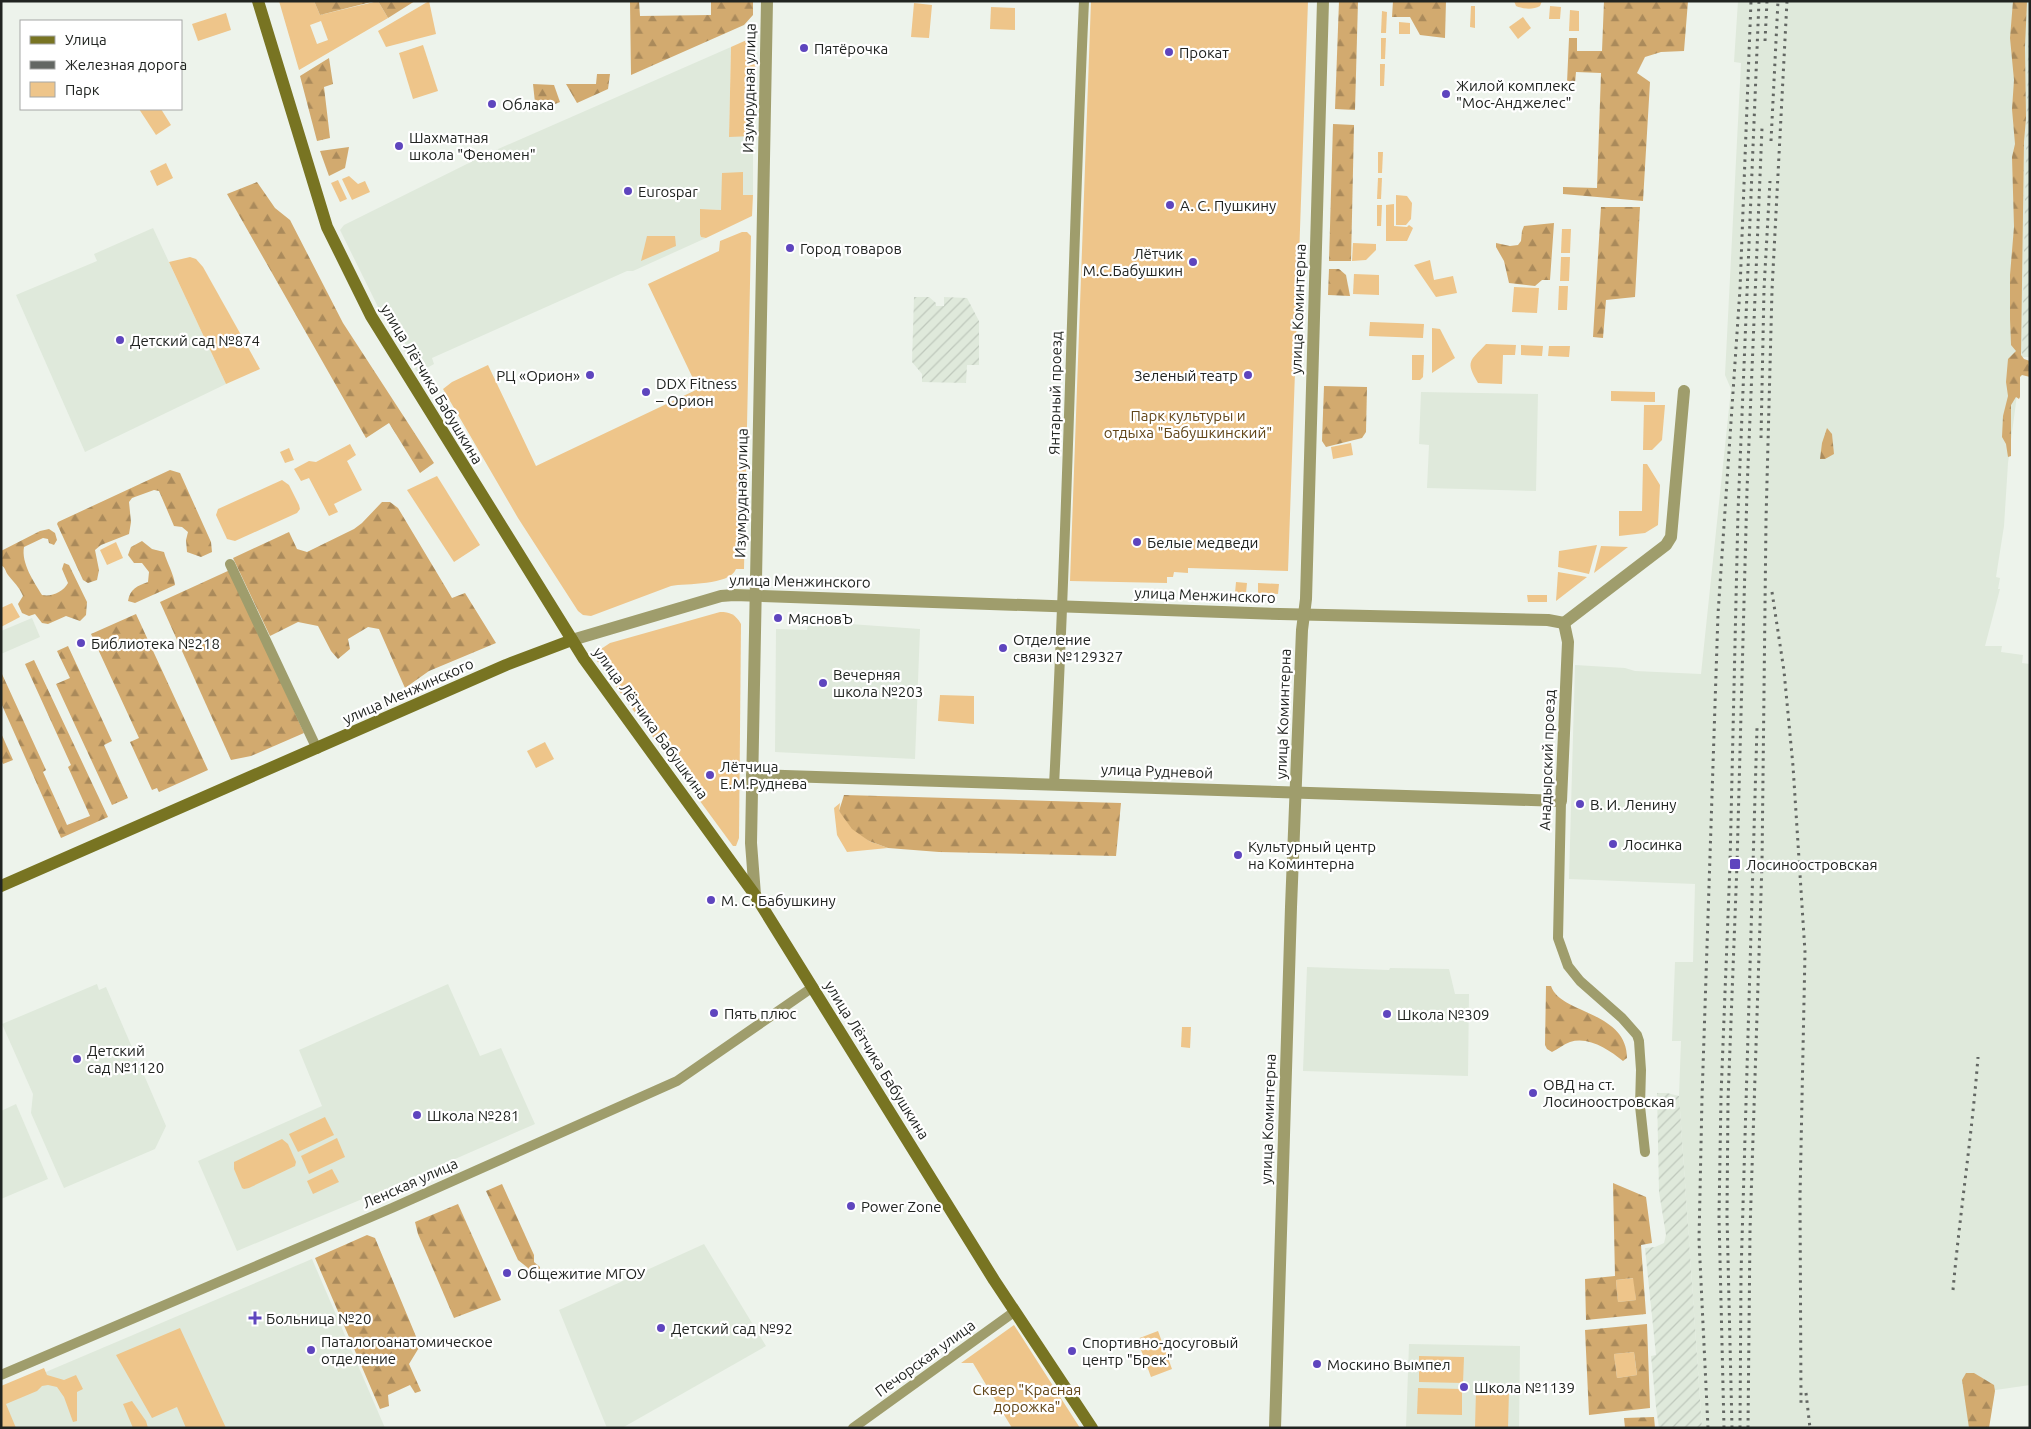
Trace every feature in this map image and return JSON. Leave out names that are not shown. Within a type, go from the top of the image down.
[{"type":"main road","name":"улица Лётчика Бабушкина","points":[[258,1],[327,227],[371,316],[572,640],[755,894],[1014,1312],[1092,1428]]},
{"type":"main road","name":"улица Менжинского","points":[[1,886],[512,662],[572,640]]},
{"type":"street","name":"Изумрудная улица","points":[[755,894],[751,843],[767,1]]},
{"type":"street","name":"Янтарный проезд","points":[[1054,785],[1063,606],[1084,1]]},
{"type":"street","name":"улица Коминтерна","points":[[1275,1428],[1291,907],[1306,581],[1323,1]]},
{"type":"street","points":[[1564,623],[1666,545],[1671,537],[1684,391]]},
{"type":"street","points":[[230,564],[317,749]]},
{"type":"street","name":"улица Менжинского","points":[[572,640],[721,596],[1303,614],[1427,616],[1548,620],[1564,623]]},
{"type":"street","name":"Анадырский проезд","points":[[1564,623],[1568,642],[1561,801],[1558,938],[1568,966],[1637,1035],[1641,1070],[1640,1106],[1645,1152]]},
{"type":"street","name":"улица Рудневой","points":[[752,775],[1561,801]]},
{"type":"street","name":"Ленская улица","points":[[1,1375],[398,1205],[677,1081],[813,988]]},
{"type":"street","name":"Печорская улица","points":[[852,1428],[1014,1312]]},
{"type":"shaded area","points":[[1738,1],[2029,1],[2022,357],[2008,463],[2004,526],[1996,577],[2000,578],[1998,589],[2000,589],[1985,646],[2002,646],[2001,652],[2023,655],[2022,663],[2030,664],[2030,1385],[1975,1393],[1976,1428],[1702,1428],[1679,1096],[1681,1041],[1672,1041],[1675,962],[1693,962],[1695,884],[1569,879],[1575,665],[1625,668],[1635,671],[1701,674],[1731,389],[1725,375],[1741,63],[1734,62]]},
{"type":"shaded area","points":[[2029,1],[2030,357],[2022,357]]},
{"type":"shaded area","points":[[731,47],[729,136],[753,136],[753,195],[743,195],[721,210],[701,209],[701,237],[706,238],[432,358],[434,364],[418,373],[382,315],[340,230],[344,225],[489,153]]},
{"type":"shaded area","name":"Детский сад №874","points":[[153,228],[226,384],[85,452],[16,295],[97,261],[94,254]]},
{"type":"shaded area","points":[[914,297],[929,297],[936,303],[936,306],[944,306],[944,297],[967,298],[979,321],[979,365],[967,365],[966,383],[922,382],[922,374],[912,362]]},
{"type":"shaded area","points":[[1421,392],[1538,394],[1536,491],[1427,488],[1429,445],[1419,444]]},
{"type":"shaded area","points":[[32,618],[40,637],[1,654],[1,631]]},
{"type":"shaded area","points":[[808,621],[920,629],[915,759],[775,752],[776,629],[807,630]]},
{"type":"shaded area","name":"Школа №309","points":[[1307,967],[1389,970],[1390,968],[1449,969],[1455,994],[1469,994],[1468,1076],[1303,1071]]},
{"type":"shaded area","name":"Детский сад №1120","points":[[97,984],[99,990],[106,987],[166,1126],[155,1149],[64,1188],[31,1113],[33,1094],[2,1024]]},
{"type":"shaded area","name":"Школа №281","points":[[448,984],[480,1056],[501,1048],[535,1124],[384,1190],[237,1251],[198,1161],[322,1106],[299,1050]]},
{"type":"shaded area","points":[[1657,1093],[1679,1096],[1702,1428],[1659,1428],[1656,1407],[1651,1356],[1656,1355],[1645,1248],[1655,1247],[1664,1243],[1666,1235],[1659,1192]]},
{"type":"shaded area","points":[[16,1104],[48,1179],[1,1199],[1,1111]]},
{"type":"shaded area","name":"Детский сад №92","points":[[704,1244],[766,1346],[622,1428],[607,1428],[559,1310]]},
{"type":"shaded area","name":"Больница №20","points":[[312,1259],[385,1428],[1,1428],[1,1391]]},
{"type":"shaded area","name":"Школа №1139","points":[[1409,1344],[1520,1346],[1519,1428],[1406,1428]]},
{"type":"green space","points":[[279,1],[314,1],[320,15],[378,1],[388,18],[299,70]],"holes":[[[321,21],[328,40],[317,44],[310,25]]]},
{"type":"green space","points":[[314,1],[375,1],[320,15]]},
{"type":"green space","points":[[378,1],[381,2],[415,1],[388,18]]},
{"type":"green space","points":[[429,1],[436,34],[386,47],[378,31]]},
{"type":"green space","points":[[630,1],[639,1],[640,16],[711,15],[711,1],[753,1],[753,15],[744,25],[631,75]]},
{"type":"green space","name":"Парк культуры и отдыха \"Бабушкинский\"","points":[[1091,1],[1308,1],[1288,571],[1188,568],[1188,573],[1174,572],[1173,577],[1167,577],[1167,583],[1070,581]]},
{"type":"green space","points":[[1339,1],[1358,1],[1355,110],[1335,109]]},
{"type":"green space","points":[[1393,1],[1446,1],[1445,38],[1420,35],[1410,17],[1392,17]]},
{"type":"green space","points":[[1514,1],[1542,1],[1540,6],[1528,9],[1516,6]]},
{"type":"green space","points":[[1604,1],[1688,1],[1684,51],[1661,52],[1645,57],[1637,73],[1650,82],[1643,201],[1563,194],[1563,187],[1597,188],[1601,73],[1576,72],[1575,83],[1567,83],[1569,38],[1577,38],[1577,51],[1602,51]]},
{"type":"green space","points":[[2013,1],[2027,1],[2021,355],[2024,359],[2030,361],[2030,377],[2022,375],[2020,377],[2020,397],[2019,399],[2016,397],[2011,405],[2011,456],[2008,457],[2006,444],[2002,437],[2003,416],[2008,396],[2006,382],[2008,359],[2016,351],[2011,345],[2010,319],[2010,275],[2014,227],[2012,157],[2015,144],[2012,109],[2014,80],[2010,38]]},
{"type":"green space","points":[[914,3],[932,5],[929,38],[911,37]]},
{"type":"green space","points":[[1471,6],[1475,6],[1475,28],[1470,27]]},
{"type":"green space","points":[[1550,6],[1561,7],[1560,19],[1549,19]]},
{"type":"green space","points":[[991,7],[1015,8],[1015,30],[990,29]]},
{"type":"green space","points":[[1570,10],[1579,11],[1579,31],[1569,31]]},
{"type":"green space","points":[[1382,11],[1387,12],[1386,33],[1381,33]]},
{"type":"green space","points":[[226,13],[231,30],[198,41],[192,24]]},
{"type":"green space","points":[[1523,17],[1531,28],[1518,39],[1509,27]]},
{"type":"green space","points":[[1399,22],[1410,23],[1410,34],[1399,34]]},
{"type":"green space","points":[[1381,38],[1386,38],[1385,59],[1381,59]]},
{"type":"green space","points":[[749,39],[756,42],[753,136],[729,137],[731,47]]},
{"type":"green space","points":[[423,45],[438,91],[413,99],[399,53]]},
{"type":"green space","points":[[329,58],[333,84],[324,87],[330,138],[317,141],[300,76]]},
{"type":"green space","points":[[1380,64],[1385,64],[1384,86],[1380,86]]},
{"type":"green space","points":[[597,74],[610,74],[608,89],[577,103],[566,84],[596,84]]},
{"type":"green space","points":[[533,84],[554,85],[560,102],[536,112]]},
{"type":"green space","points":[[140,110],[162,110],[171,125],[156,135]]},
{"type":"green space","points":[[1333,124],[1354,125],[1351,261],[1329,261]]},
{"type":"green space","points":[[349,147],[345,168],[329,176],[320,151]]},
{"type":"green space","points":[[1378,152],[1383,152],[1382,173],[1378,173]]},
{"type":"green space","points":[[166,163],[173,178],[157,186],[150,171]]},
{"type":"green space","points":[[743,172],[743,195],[753,195],[752,216],[706,238],[701,237],[700,209],[721,210],[722,173]]},
{"type":"green space","points":[[349,176],[358,184],[365,181],[370,192],[352,200],[342,179]]},
{"type":"green space","points":[[1378,178],[1382,178],[1381,199],[1377,199]]},
{"type":"green space","points":[[338,180],[347,199],[340,202],[331,183]]},
{"type":"green space","points":[[257,182],[275,208],[290,220],[343,323],[434,463],[420,473],[389,423],[366,438],[227,194]]},
{"type":"green space","points":[[1396,195],[1407,196],[1412,203],[1411,219],[1406,225],[1396,225]]},
{"type":"green space","points":[[1394,204],[1394,226],[1407,227],[1409,225],[1413,228],[1407,241],[1386,241],[1386,205]]},
{"type":"green space","points":[[1377,205],[1382,205],[1381,226],[1377,226]]},
{"type":"green space","points":[[1601,207],[1640,207],[1635,297],[1606,300],[1603,338],[1593,337]]},
{"type":"green space","points":[[1554,223],[1550,280],[1542,280],[1535,286],[1509,283],[1504,261],[1496,247],[1496,243],[1510,246],[1518,245],[1521,241],[1524,226]]},
{"type":"green space","points":[[1562,229],[1571,229],[1570,253],[1561,253]]},
{"type":"green space","points":[[742,232],[747,232],[751,236],[744,569],[736,569],[732,574],[716,581],[671,586],[591,616],[583,615],[578,611],[518,518],[443,389],[452,382],[488,365],[536,466],[698,389],[648,284],[719,251],[720,241]]},
{"type":"green space","points":[[647,236],[675,236],[676,246],[641,261]]},
{"type":"green space","points":[[1353,243],[1376,244],[1376,250],[1366,260],[1352,261]]},
{"type":"green space","points":[[190,257],[196,259],[203,267],[260,369],[226,384],[169,262]]},
{"type":"green space","points":[[1561,257],[1570,257],[1569,281],[1560,281]]},
{"type":"green space","points":[[1430,260],[1434,280],[1453,276],[1457,293],[1436,297],[1414,265]]},
{"type":"green space","points":[[1329,269],[1339,269],[1346,275],[1350,296],[1328,295]]},
{"type":"green space","points":[[1354,274],[1379,275],[1379,295],[1353,294]]},
{"type":"green space","points":[[1559,286],[1568,286],[1567,310],[1558,310]]},
{"type":"green space","points":[[1514,287],[1539,288],[1537,313],[1512,312]]},
{"type":"green space","points":[[1370,322],[1424,324],[1423,338],[1369,336]]},
{"type":"green space","points":[[1432,328],[1440,329],[1455,358],[1432,373]]},
{"type":"green space","points":[[1486,344],[1516,345],[1515,355],[1503,355],[1502,384],[1478,383],[1472,370],[1471,362],[1473,358]]},
{"type":"green space","points":[[1521,345],[1543,346],[1542,356],[1521,355]]},
{"type":"green space","points":[[1549,346],[1570,346],[1569,357],[1548,356]]},
{"type":"green space","points":[[1412,355],[1424,355],[1423,377],[1420,380],[1412,380]]},
{"type":"green space","points":[[1324,386],[1367,387],[1366,432],[1362,438],[1326,447],[1322,441]]},
{"type":"green space","points":[[1611,391],[1655,392],[1655,402],[1611,401]]},
{"type":"green space","points":[[1644,405],[1665,405],[1662,440],[1652,450],[1643,450]]},
{"type":"green space","points":[[1827,428],[1832,434],[1834,454],[1825,459],[1820,459],[1822,443]]},
{"type":"green space","points":[[1351,443],[1353,455],[1333,459],[1331,447]]},
{"type":"green space","points":[[350,444],[356,455],[347,461],[362,490],[334,504],[338,512],[329,516],[309,478],[301,481],[294,469],[309,461],[316,462]]},
{"type":"green space","points":[[289,448],[294,460],[285,463],[280,452]]},
{"type":"green space","points":[[1643,464],[1647,464],[1660,485],[1658,525],[1645,533],[1619,536],[1619,511],[1642,511]]},
{"type":"green space","points":[[170,470],[180,473],[211,542],[212,552],[201,557],[187,552],[186,540],[188,532],[182,527],[174,526],[159,491],[154,490],[132,498],[129,502],[131,522],[129,534],[101,545],[95,550],[99,570],[97,580],[88,583],[83,580],[57,524],[58,522]]},
{"type":"green space","points":[[437,476],[480,545],[454,562],[407,490]]},
{"type":"green space","points":[[282,480],[289,485],[299,505],[300,509],[297,513],[235,541],[227,539],[216,515],[218,509]]},
{"type":"green space","points":[[382,502],[390,502],[398,508],[452,598],[465,593],[496,643],[429,671],[405,688],[379,629],[368,627],[348,639],[350,649],[338,659],[331,651],[318,626],[298,622],[270,636],[233,558],[289,532],[297,549],[307,552],[354,529]]},
{"type":"green space","points":[[49,529],[55,533],[57,540],[54,545],[49,543],[48,539],[43,538],[24,547],[26,566],[42,595],[50,595],[63,589],[68,583],[62,569],[64,563],[69,565],[87,602],[86,615],[80,621],[66,616],[48,624],[42,623],[35,614],[29,616],[22,613],[18,604],[23,596],[1,565],[1,551],[40,531]]},
{"type":"green space","points":[[142,541],[152,549],[164,552],[175,585],[135,603],[128,601],[130,594],[137,587],[148,582],[149,572],[142,563],[134,563],[128,555],[131,547]]},
{"type":"green space","points":[[116,542],[123,558],[107,565],[100,550]]},
{"type":"green space","points":[[1597,545],[1589,574],[1558,567],[1559,551]]},
{"type":"green space","points":[[1601,546],[1628,547],[1594,573]]},
{"type":"green space","points":[[230,570],[304,733],[251,756],[231,760],[160,602]]},
{"type":"green space","points":[[1558,572],[1587,577],[1556,601]]},
{"type":"green space","points":[[1236,582],[1247,583],[1246,593],[1235,593]]},
{"type":"green space","points":[[1258,583],[1279,584],[1278,594],[1258,593]]},
{"type":"green space","points":[[1527,595],[1547,595],[1547,602],[1528,602]]},
{"type":"green space","points":[[12,603],[20,617],[1,627],[1,608]]},
{"type":"green space","points":[[720,612],[732,614],[741,624],[739,838],[736,846],[733,846],[597,661],[596,656],[598,651],[610,643]]},
{"type":"green space","points":[[136,614],[208,770],[159,792],[157,788],[152,790],[130,742],[139,738],[91,634]]},
{"type":"green space","points":[[68,646],[112,741],[104,745],[128,798],[112,805],[56,684],[70,678],[57,651]]},
{"type":"green space","points":[[34,660],[108,817],[61,838],[1,703],[2,674],[46,770],[43,772],[67,825],[90,816],[68,767],[71,765],[25,664]]},
{"type":"green space","points":[[940,695],[974,696],[974,724],[938,721]]},
{"type":"green space","points":[[1,733],[13,760],[3,764],[1,760]]},
{"type":"green space","points":[[545,742],[554,759],[536,768],[527,751]]},
{"type":"green space","points":[[844,795],[1121,803],[1116,856],[939,852],[888,848],[869,841],[852,829],[839,811]]},
{"type":"green space","points":[[840,803],[839,811],[869,841],[888,848],[847,852],[837,835],[834,808]]},
{"type":"green space","points":[[1546,986],[1551,986],[1557,995],[1567,1002],[1605,1022],[1616,1031],[1624,1043],[1627,1058],[1623,1061],[1598,1045],[1584,1041],[1570,1042],[1552,1052],[1547,1049],[1545,1045]]},
{"type":"green space","points":[[1182,1027],[1191,1027],[1190,1048],[1181,1047]]},
{"type":"green space","points":[[325,1117],[334,1135],[298,1152],[289,1134]]},
{"type":"green space","points":[[337,1138],[345,1157],[309,1174],[301,1156]]},
{"type":"green space","points":[[282,1139],[288,1144],[296,1162],[295,1166],[249,1188],[242,1188],[234,1169],[234,1162]]},
{"type":"green space","points":[[332,1169],[339,1182],[313,1194],[307,1181]]},
{"type":"green space","points":[[1613,1183],[1646,1197],[1652,1243],[1641,1245],[1646,1314],[1586,1320],[1585,1279],[1615,1276]],"holes":[[[1633,1278],[1636,1300],[1618,1302],[1616,1280]]]},
{"type":"green space","points":[[502,1184],[534,1255],[534,1262],[540,1267],[540,1278],[532,1278],[528,1268],[518,1260],[486,1191]]},
{"type":"green space","points":[[458,1204],[501,1300],[454,1318],[418,1234],[415,1222]]},
{"type":"green space","points":[[367,1235],[375,1238],[420,1346],[409,1364],[421,1391],[415,1393],[410,1385],[388,1395],[389,1406],[380,1409],[315,1258]]},
{"type":"green space","points":[[1634,1278],[1636,1300],[1618,1302],[1616,1280]]},
{"type":"green space","points":[[1647,1324],[1650,1408],[1589,1415],[1585,1330]],"holes":[[[1634,1352],[1637,1375],[1617,1378],[1614,1354]]]},
{"type":"green space","name":"Сквер \"Красная дорожка\"","points":[[1014,1325],[1080,1428],[1012,1428],[973,1363],[961,1363]]},
{"type":"green space","points":[[180,1328],[226,1428],[186,1428],[177,1407],[152,1418],[116,1355]]},
{"type":"green space","points":[[1158,1331],[1172,1369],[1151,1377],[1137,1339]]},
{"type":"green space","points":[[1634,1352],[1637,1375],[1617,1378],[1614,1354]]},
{"type":"green space","points":[[1419,1356],[1464,1357],[1463,1383],[1419,1382]]},
{"type":"green space","points":[[44,1368],[47,1375],[64,1380],[76,1375],[83,1389],[77,1392],[77,1421],[73,1422],[64,1397],[57,1387],[48,1385],[42,1386],[37,1391],[6,1404],[16,1428],[1,1428],[1,1386]]},
{"type":"green space","points":[[1966,1373],[1974,1373],[1994,1385],[1995,1391],[1989,1428],[1969,1428],[1962,1380]]},
{"type":"green space","points":[[1418,1388],[1462,1389],[1462,1415],[1417,1414]]},
{"type":"green space","points":[[1476,1390],[1509,1390],[1508,1428],[1475,1428]]},
{"type":"green space","points":[[132,1401],[146,1421],[148,1428],[133,1428],[123,1404]]},
{"type":"green space","points":[[1654,1417],[1655,1428],[1625,1428],[1624,1418]]},
{"type":"railway","points":[[1708,1428],[1699,1240],[1702,1098],[1718,614],[1740,289],[1751,1]]},
{"type":"railway","points":[[1724,1428],[1719,1217],[1721,1096],[1730,864],[1738,512],[1759,1]]},
{"type":"railway","points":[[1765,41],[1767,1]]},
{"type":"railway","points":[[1771,141],[1778,1]]},
{"type":"railway","points":[[1748,1428],[1750,1230],[1762,863],[1766,520],[1772,290],[1787,1]]},
{"type":"railway","points":[[1732,1428],[1727,1216],[1728,1100],[1737,864],[1747,490],[1762,128]]},
{"type":"railway","points":[[1761,438],[1764,289],[1770,181]]},
{"type":"railway","points":[[1772,592],[1784,671],[1793,766],[1805,952],[1800,1197],[1801,1403]]},
{"type":"railway","points":[[1740,1428],[1741,1274],[1757,728]]},
{"type":"railway","points":[[1953,1290],[1978,1057]]},
{"type":"railway","points":[[1806,1393],[1810,1428]]},
{"type":"place","name":"Пятёрочка","points":[[804,48]]},
{"type":"place","name":"Прокат","points":[[1169,52]]},
{"type":"place","name":"Жилой комплекс \"Мос-Анджелес\"","points":[[1446,94]]},
{"type":"place","name":"Облака","points":[[492,104]]},
{"type":"place","name":"Шахматная школа \"Феномен\"","points":[[399,146]]},
{"type":"place","name":"Eurospar","points":[[628,191]]},
{"type":"place","name":"А. С. Пушкину","points":[[1170,205]]},
{"type":"place","name":"Город товаров","points":[[790,248]]},
{"type":"place","name":"Лётчик М.С.Бабушкин","points":[[1193,262]]},
{"type":"place","name":"Детский сад №874","points":[[120,340]]},
{"type":"place","name":"РЦ «Орион»","points":[[590,375]]},
{"type":"place","name":"Зеленый театр","points":[[1248,375]]},
{"type":"place","name":"DDX Fitness – Орион","points":[[646,392]]},
{"type":"place","name":"Белые медведи","points":[[1137,542]]},
{"type":"place","name":"МясновЪ","points":[[778,618]]},
{"type":"place","name":"Библиотека №218","points":[[81,643]]},
{"type":"place","name":"Отделение связи №129327","points":[[1003,648]]},
{"type":"place","name":"Вечерняя школа №203","points":[[823,683]]},
{"type":"place","name":"Лётчица Е.М.Руднева","points":[[710,775]]},
{"type":"place","name":"В. И. Ленину","points":[[1580,804]]},
{"type":"place","name":"Лосинка","points":[[1613,844]]},
{"type":"place","name":"Культурный центр на Коминтерна","points":[[1238,855]]},
{"type":"place","name":"Лосиноостровская","points":[[1735,864]]},
{"type":"place","name":"М. С. Бабушкину","points":[[711,900]]},
{"type":"place","name":"Пять плюс","points":[[714,1013]]},
{"type":"place","name":"Школа №309","points":[[1387,1014]]},
{"type":"place","name":"Детский сад №1120","points":[[77,1059]]},
{"type":"place","name":"ОВД на ст. Лосиноостровская","points":[[1533,1093]]},
{"type":"place","name":"Школа №281","points":[[417,1115]]},
{"type":"place","name":"Power Zone","points":[[851,1206]]},
{"type":"place","name":"Общежитие МГОУ","points":[[507,1273]]},
{"type":"place","name":"Больница №20","points":[[255,1318]]},
{"type":"place","name":"Детский сад №92","points":[[661,1328]]},
{"type":"place","name":"Паталогоанатомическое отделение","points":[[311,1350]]},
{"type":"place","name":"Спортивно-досуговый центр \"Брек\"","points":[[1072,1351]]},
{"type":"place","name":"Москино Вымпел","points":[[1317,1364]]},
{"type":"place","name":"Школа №1139","points":[[1464,1387]]}]
